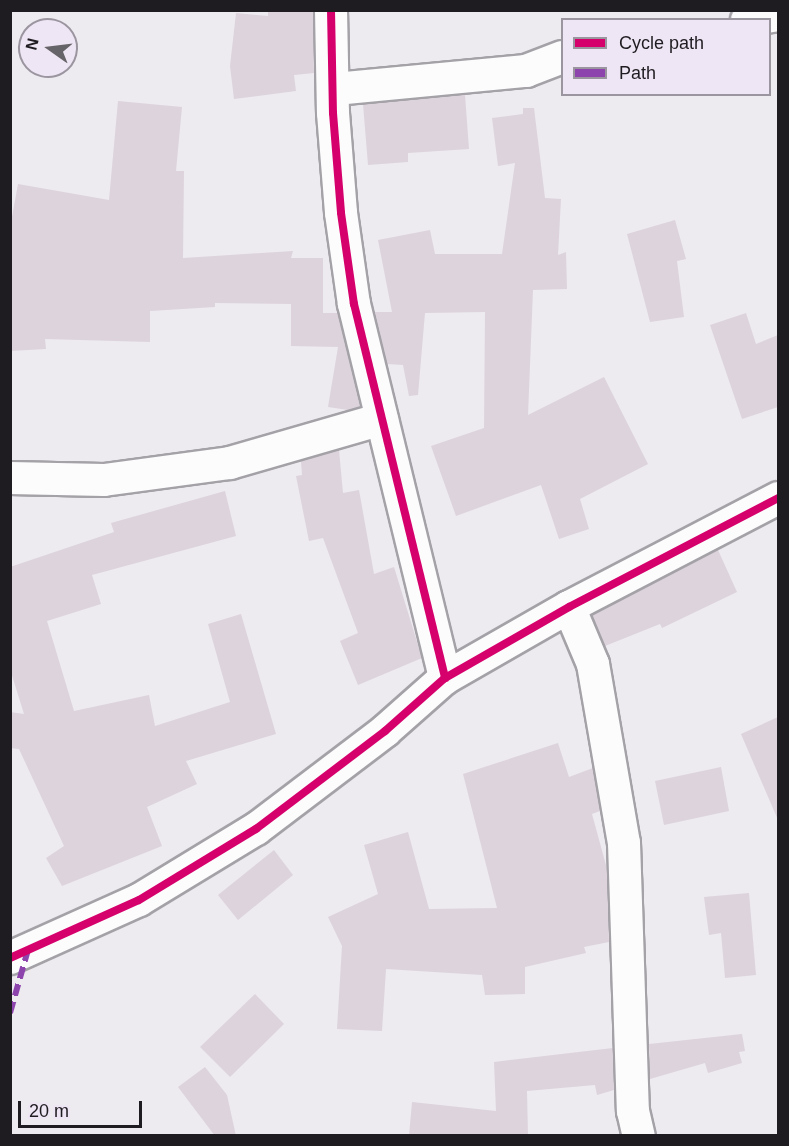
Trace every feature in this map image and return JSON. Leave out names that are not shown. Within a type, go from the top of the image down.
[{"type":"street","points":[[331,10],[335,89],[333,113],[341,213],[354,304],[445,678]]},
{"type":"street","points":[[759,18],[778,15]]},
{"type":"street","points":[[335,89],[526,71],[561,57]]},
{"type":"street","points":[[10,478],[104,480],[230,463],[382,419]]},
{"type":"street","points":[[10,958],[139,900],[256,829],[385,731],[445,678],[569,607],[778,498]]},
{"type":"street","points":[[569,607],[593,664],[624,843],[633,1112],[639,1136]]},
{"type":"building","points":[[268,10],[313,10],[314,73],[294,75],[296,91],[234,99],[230,66],[236,13],[268,16]]},
{"type":"building","points":[[465,95],[469,149],[408,153],[408,162],[368,165],[363,104]]},
{"type":"building","points":[[118,101],[182,107],[176,171],[184,171],[183,258],[293,251],[291,258],[323,258],[323,313],[338,313],[360,407],[348,410],[328,407],[338,347],[291,346],[291,304],[215,303],[215,307],[150,311],[150,342],[45,339],[46,349],[10,351],[10,228],[18,184],[109,200]]},
{"type":"building","points":[[523,108],[534,108],[545,198],[561,199],[558,255],[566,252],[567,289],[533,290],[528,415],[604,377],[648,464],[580,499],[589,529],[559,539],[541,485],[456,516],[431,446],[484,428],[485,312],[425,313],[418,395],[409,396],[403,365],[387,364],[375,312],[392,312],[378,240],[430,230],[435,254],[502,254],[515,163],[498,166],[492,118],[523,114]]},
{"type":"building","points":[[675,220],[686,259],[677,261],[684,317],[650,322],[627,234]]},
{"type":"building","points":[[746,313],[756,344],[778,335],[778,407],[742,419],[710,325]]},
{"type":"building","points":[[339,450],[343,493],[359,490],[374,574],[394,567],[422,658],[358,685],[340,641],[358,633],[323,538],[309,541],[296,476],[302,475],[301,461]]},
{"type":"building","points":[[225,491],[236,536],[92,575],[101,604],[47,621],[74,711],[149,695],[155,726],[230,702],[208,624],[241,614],[276,734],[186,761],[197,784],[147,807],[162,846],[62,886],[46,858],[64,846],[19,749],[10,748],[10,712],[24,714],[10,669],[10,567],[114,532],[111,523]]},
{"type":"building","points":[[718,550],[737,592],[662,628],[660,624],[605,646],[592,615]]},
{"type":"building","points":[[778,717],[778,820],[741,734]]},
{"type":"building","points":[[558,743],[569,777],[593,768],[600,811],[592,814],[607,869],[609,942],[584,947],[586,953],[525,967],[525,994],[485,995],[482,975],[386,969],[382,1031],[337,1029],[342,946],[328,917],[378,894],[364,845],[408,832],[429,909],[497,908],[463,774]]},
{"type":"building","points":[[721,767],[729,811],[664,825],[655,781]]},
{"type":"building","points":[[274,850],[293,875],[238,920],[218,895]]},
{"type":"building","points":[[749,893],[756,975],[725,978],[721,933],[709,935],[704,897]]},
{"type":"building","points":[[255,994],[284,1024],[230,1077],[200,1047]]},
{"type":"building","points":[[742,1034],[745,1051],[739,1052],[742,1063],[708,1073],[705,1063],[650,1079],[649,1044]]},
{"type":"building","points":[[613,1048],[614,1090],[597,1095],[595,1085],[527,1091],[528,1136],[409,1136],[412,1102],[496,1111],[494,1062]]},
{"type":"building","points":[[205,1067],[227,1095],[236,1136],[215,1136],[178,1087]]},
{"type":"marked path","points":[[10,1013],[28,950]]},
{"type":"cycle path","points":[[331,10],[333,113],[341,213],[354,304],[445,678]]},
{"type":"cycle path","points":[[10,958],[139,900],[256,829],[385,731],[445,678],[569,607],[778,498]]}]
